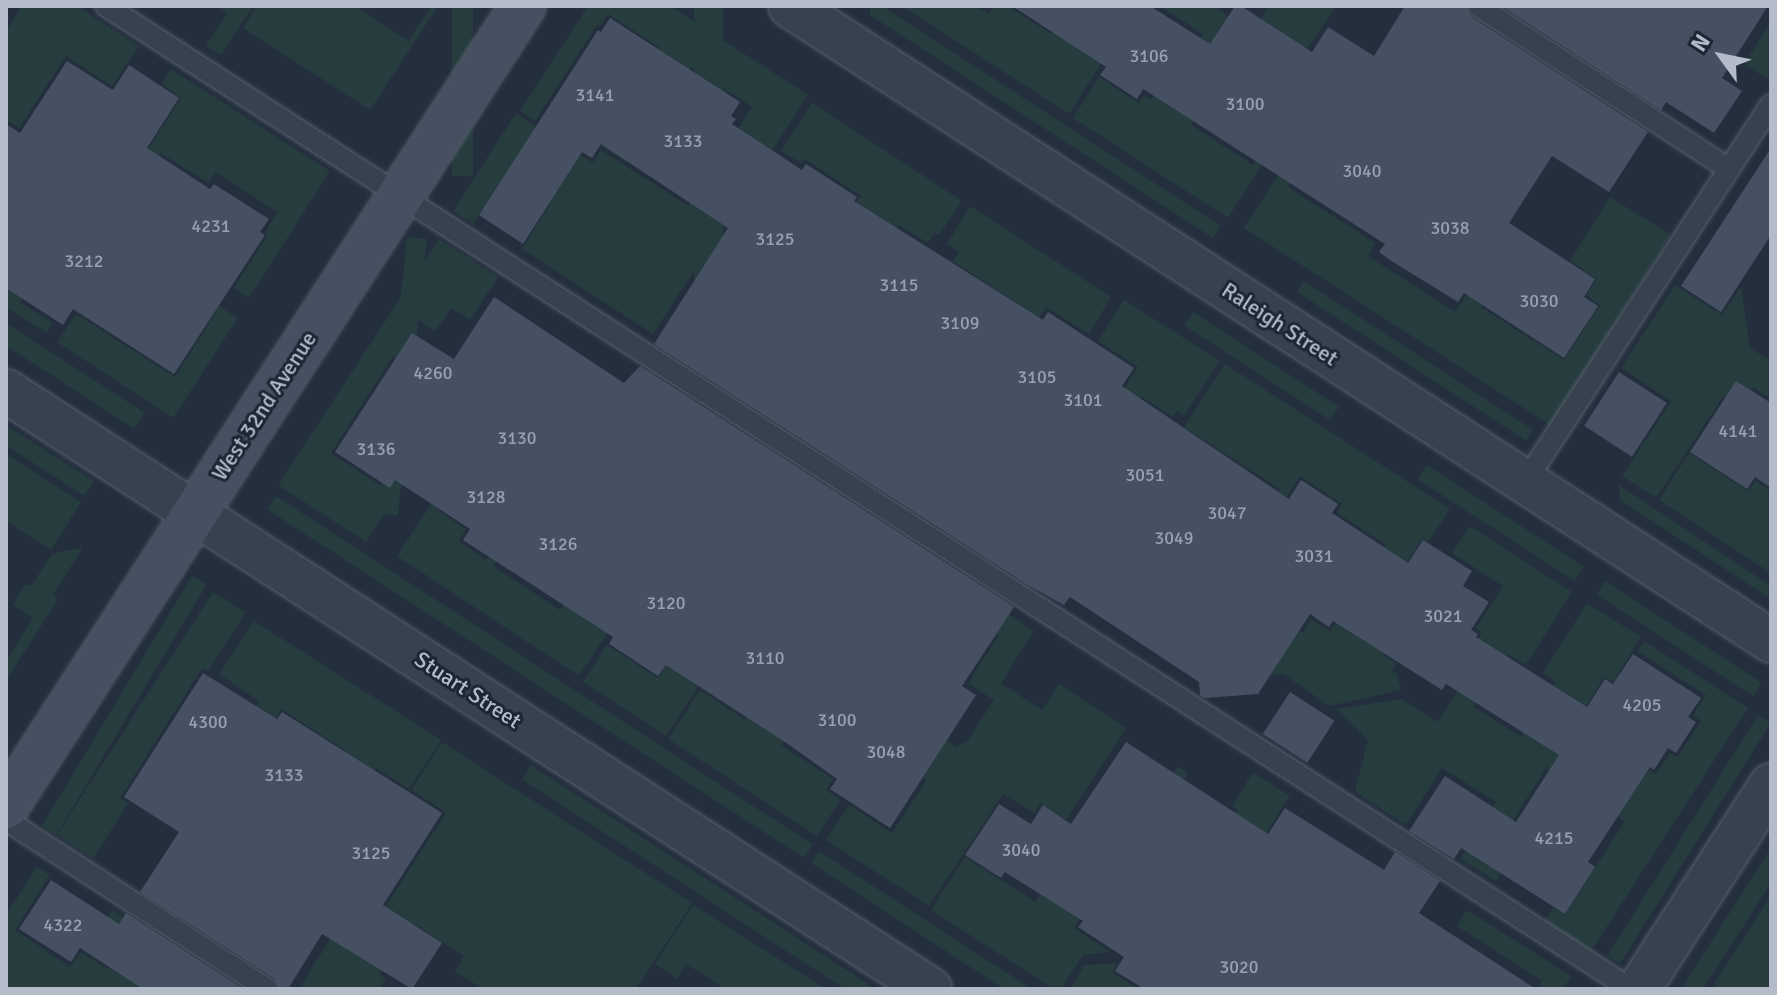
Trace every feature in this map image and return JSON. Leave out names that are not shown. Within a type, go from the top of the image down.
[{"type":"street","name":"West 32nd Avenue","points":[[6,806],[523,6]]},
{"type":"street","name":"Raleigh Street","points":[[790,6],[1771,641]]},
{"type":"street","name":"Stuart Street","points":[[6,391],[930,989]]},
{"type":"street","points":[[1639,989],[1771,785]]},
{"type":"lane","points":[[106,6],[1631,989]]},
{"type":"lane","points":[[1478,6],[1729,169]]},
{"type":"lane","points":[[1525,482],[1771,105]]},
{"type":"lane","points":[[6,820],[267,989]]},
{"type":"green space","points":[[22,6],[77,6],[139,46],[112,86],[66,56],[19,128],[6,120],[6,31]]},
{"type":"green space","points":[[217,6],[253,6],[221,55],[206,46],[227,13]]},
{"type":"green space","points":[[257,6],[355,6],[409,41],[431,6],[438,6],[370,110],[243,28]]},
{"type":"green space","points":[[452,6],[473,6],[473,176],[452,176]]},
{"type":"green space","points":[[588,6],[670,6],[808,95],[653,334],[522,249],[550,204],[505,174],[473,224],[453,211],[516,113],[593,163],[601,150],[688,206],[752,107],[691,67],[628,163],[602,146],[654,66],[650,62],[660,48],[608,14],[600,26],[597,25],[535,121],[520,111]]},
{"type":"green space","points":[[694,6],[723,6],[723,284],[694,284]]},
{"type":"green space","points":[[870,6],[882,6],[1221,226],[1213,238],[870,15]]},
{"type":"green space","points":[[902,6],[976,6],[989,14],[994,6],[1008,6],[1051,34],[1069,6],[1138,6],[1069,114]]},
{"type":"green space","points":[[1160,6],[1214,6],[1252,33],[1269,6],[1336,6],[1291,74],[1244,44],[1191,125],[1253,165],[1272,136],[1295,113],[1228,218],[1073,118],[1099,77],[1139,103],[1144,95],[1151,100],[1155,95],[1161,99],[1203,34]]},
{"type":"green space","points":[[1771,22],[1771,76],[1766,78],[1744,64]]},
{"type":"green space","points":[[171,69],[330,171],[249,298],[234,288],[268,234],[265,232],[277,212],[216,172],[208,183],[161,153],[158,158],[147,151],[181,98],[161,84]]},
{"type":"green space","points":[[1334,88],[1346,96],[1288,187],[1375,243],[1368,256],[1455,312],[1499,246],[1513,255],[1481,307],[1564,360],[1600,305],[1586,295],[1597,279],[1570,261],[1610,197],[1671,235],[1550,425],[1244,228]]},
{"type":"green space","points":[[812,103],[962,201],[939,235],[935,233],[928,243],[899,225],[839,318],[796,297],[861,196],[805,159],[801,163],[781,151]]},
{"type":"green space","points":[[970,206],[1111,297],[1089,334],[1046,307],[976,415],[974,359],[1012,300],[953,261],[959,252],[947,244]]},
{"type":"green space","points":[[6,214],[31,285],[20,302],[53,323],[47,333],[6,307]]},
{"type":"green space","points":[[407,237],[427,239],[398,516],[378,513]]},
{"type":"green space","points":[[439,239],[498,277],[470,320],[451,308],[435,331],[417,319],[331,453],[390,492],[408,466],[413,470],[366,542],[278,485]]},
{"type":"green space","points":[[126,247],[238,318],[173,418],[57,342],[76,314],[175,377],[215,314],[122,253]]},
{"type":"green space","points":[[1304,281],[1533,430],[1526,441],[1297,292]]},
{"type":"green space","points":[[1675,285],[1722,315],[1741,287],[1750,348],[1771,361],[1771,399],[1753,387],[1741,406],[1724,395],[1656,498],[1622,476],[1671,401],[1621,368]]},
{"type":"green space","points":[[1124,300],[1220,361],[1184,416],[1177,411],[1173,417],[1142,397],[1118,433],[1060,488],[1138,367],[1098,341]]},
{"type":"green space","points":[[1193,312],[1339,407],[1330,420],[1184,325]]},
{"type":"green space","points":[[6,323],[144,413],[134,429],[6,346]]},
{"type":"green space","points":[[1225,364],[1450,509],[1428,542],[1422,539],[1405,565],[1421,589],[1381,653],[1396,663],[1392,670],[1397,674],[1401,690],[1329,706],[1284,674],[1264,676],[1258,602],[1303,632],[1311,620],[1330,631],[1386,545],[1337,513],[1342,504],[1300,476],[1240,568],[1232,563],[1280,489],[1184,427]]},
{"type":"green space","points":[[6,425],[94,481],[84,496],[6,445]]},
{"type":"green space","points":[[469,447],[474,450],[436,509],[466,529],[459,541],[486,560],[521,508],[529,513],[493,566],[560,610],[595,556],[611,628],[579,676],[397,556]]},
{"type":"green space","points":[[1689,453],[1748,491],[1756,481],[1771,491],[1771,573],[1659,500]]},
{"type":"green space","points":[[6,454],[81,502],[51,550],[6,521]]},
{"type":"green space","points":[[1427,465],[1584,567],[1575,581],[1418,479]]},
{"type":"green space","points":[[1619,485],[1771,586],[1771,599],[1620,500]]},
{"type":"green space","points":[[276,496],[813,845],[804,858],[267,509]]},
{"type":"green space","points":[[1470,526],[1572,592],[1526,665],[1507,654],[1503,660],[1476,643],[1482,632],[1476,628],[1503,586],[1452,553]]},
{"type":"green space","points":[[83,547],[53,595],[58,600],[6,680],[6,661],[33,618],[13,604],[26,584],[31,586],[52,554]]},
{"type":"green space","points":[[192,576],[207,585],[56,835],[42,826]]},
{"type":"green space","points":[[722,580],[765,584],[666,736],[583,682],[607,645],[658,678]]},
{"type":"green space","points":[[1605,581],[1762,683],[1753,696],[1596,594]]},
{"type":"green space","points":[[213,592],[246,613],[208,671],[202,668],[120,798],[128,803],[93,859],[57,835]]},
{"type":"green space","points":[[1587,603],[1641,637],[1613,682],[1604,677],[1581,714],[1553,772],[1546,768],[1488,860],[1502,871],[1496,881],[1460,859],[1496,802],[1442,768],[1406,825],[1355,792],[1368,740],[1336,709],[1401,699],[1438,722],[1483,651],[1502,663],[1474,707],[1521,737],[1556,683],[1543,673]]},
{"type":"green space","points":[[1007,613],[1034,631],[1001,683],[1042,710],[1059,684],[1126,728],[1066,820],[1041,803],[1034,813],[1003,794],[929,906],[826,840],[849,805],[892,833],[927,780],[921,776],[946,740],[957,747],[968,740],[994,700],[968,683],[999,635],[995,632]]},
{"type":"green space","points":[[254,621],[441,740],[409,789],[376,768],[288,908],[289,844],[348,752],[281,709],[233,784],[214,772],[259,701],[219,674]]},
{"type":"green space","points":[[854,633],[781,745],[833,779],[826,790],[840,800],[817,836],[668,739],[700,690],[744,719],[762,693]]},
{"type":"green space","points":[[1644,641],[1748,708],[1591,951],[1545,921],[1553,908],[1565,915],[1625,821],[1555,775],[1585,728],[1656,774],[1670,753],[1677,757],[1701,721],[1693,715],[1706,695],[1637,651]]},
{"type":"green space","points":[[1758,715],[1771,723],[1620,964],[1608,956]]},
{"type":"green space","points":[[442,742],[692,903],[636,989],[483,989],[455,971],[464,956],[414,924],[380,975],[386,980],[380,989],[300,987],[355,900],[380,915],[446,813],[412,790]]},
{"type":"green space","points":[[531,765],[876,989],[845,989],[522,779]]},
{"type":"green space","points":[[1178,766],[1188,773],[1158,821],[1209,854],[1238,810],[1232,806],[1253,772],[1290,796],[1244,867],[1109,873],[1074,928],[1110,952],[1083,955],[1061,989],[1054,989],[931,910],[965,857],[1035,902],[1052,875],[1147,816]]},
{"type":"green space","points":[[1771,848],[1771,883],[1703,989],[1681,989]]},
{"type":"green space","points":[[819,851],[1032,989],[1004,989],[811,863]]},
{"type":"green space","points":[[37,867],[50,875],[15,930],[70,967],[81,952],[108,969],[129,938],[104,922],[112,910],[190,961],[172,989],[6,989],[6,915]]},
{"type":"green space","points":[[1771,895],[1771,989],[1711,989]]},
{"type":"green space","points":[[693,905],[826,989],[718,989],[720,985],[686,964],[677,979],[655,964]]},
{"type":"green space","points":[[1467,910],[1571,976],[1563,989],[1538,989],[1542,981],[1457,926]]},
{"type":"green space","points":[[1117,963],[1112,972],[1139,989],[1070,989],[1084,965]]},
{"type":"building","points":[[1012,6],[1150,6],[1210,44],[1235,6],[1241,6],[1312,52],[1328,27],[1374,56],[1405,6],[1465,6],[1471,17],[1648,132],[1609,192],[1552,156],[1509,223],[1595,279],[1584,297],[1598,306],[1564,358],[1464,293],[1458,302],[1393,262],[1379,252],[1385,244],[1143,89],[1137,99],[1100,75],[1106,67]]},
{"type":"building","points":[[1502,6],[1768,6],[1722,78],[1742,91],[1714,133],[1666,102],[1661,110]]},
{"type":"building","points":[[610,18],[740,102],[731,116],[736,119],[732,124],[802,170],[806,164],[857,197],[854,201],[1043,320],[1048,312],[1134,368],[1122,386],[1289,499],[1301,480],[1338,504],[1332,513],[1408,563],[1423,540],[1472,571],[1463,586],[1489,602],[1471,630],[1478,634],[1476,637],[1587,707],[1605,679],[1613,684],[1633,654],[1701,698],[1688,717],[1696,722],[1676,753],[1668,748],[1654,770],[1650,767],[1588,862],[1595,867],[1565,914],[1461,848],[1454,859],[1409,831],[1445,776],[1516,822],[1559,755],[1446,684],[1442,690],[1333,621],[1329,627],[1310,614],[1258,694],[1204,698],[1200,695],[1199,682],[1070,597],[1064,605],[1028,585],[654,344],[728,228],[601,144],[592,158],[582,152],[523,244],[479,215],[598,30],[601,32]]},
{"type":"building","points":[[67,61],[113,90],[129,65],[179,98],[147,148],[210,189],[214,184],[269,219],[260,232],[265,235],[174,374],[73,309],[63,325],[6,288],[6,124],[20,133]]},
{"type":"building","points":[[1771,148],[1771,235],[1721,312],[1681,286]]},
{"type":"building","points":[[494,297],[624,383],[640,366],[1014,607],[962,686],[976,695],[890,828],[830,789],[837,779],[788,744],[666,665],[658,676],[609,644],[613,637],[463,540],[470,529],[395,480],[390,488],[335,452],[412,333],[454,359]]},
{"type":"building","points":[[1619,372],[1667,403],[1632,457],[1584,426]]},
{"type":"building","points":[[1736,381],[1771,403],[1771,488],[1755,477],[1747,489],[1690,452]]},
{"type":"building","points":[[203,673],[277,719],[282,712],[442,813],[383,905],[442,943],[412,989],[322,934],[288,989],[280,989],[274,978],[140,892],[179,832],[124,797]]},
{"type":"building","points":[[1290,692],[1334,721],[1307,763],[1263,734]]},
{"type":"building","points":[[1126,742],[1268,834],[1285,808],[1384,870],[1395,852],[1440,881],[1419,913],[1536,989],[1144,989],[1115,971],[1124,957],[1078,927],[1083,921],[1005,872],[1001,878],[965,855],[999,804],[1031,824],[1043,805],[1071,824]]},
{"type":"building","points":[[51,880],[119,924],[126,913],[243,989],[143,989],[80,948],[71,962],[19,929]]}]
